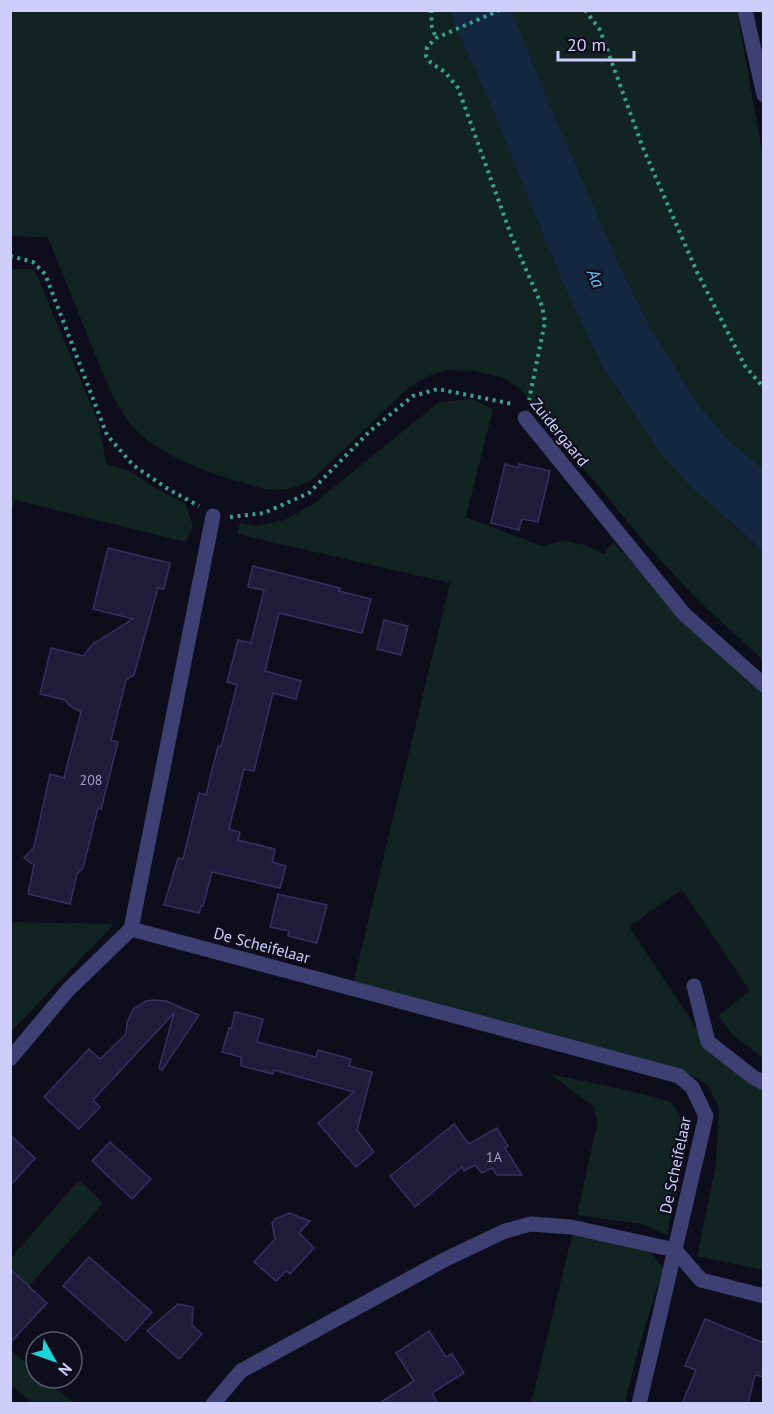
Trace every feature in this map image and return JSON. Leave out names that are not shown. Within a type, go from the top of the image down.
[{"type":"street","points":[[745,10],[764,95]]},
{"type":"street","name":"Zuidergaard","points":[[525,418],[684,614],[764,685]]},
{"type":"street","points":[[10,1059],[69,990],[131,929],[213,516]]},
{"type":"street","name":"De Scheifelaar","points":[[131,929],[679,1076],[692,1087],[706,1116],[639,1404]]},
{"type":"street","points":[[694,986],[708,1042],[764,1083]]},
{"type":"street","points":[[213,1404],[241,1371],[444,1260],[505,1231],[531,1224],[571,1227],[675,1251],[701,1280],[764,1296]]},
{"type":"path","points":[[431,10],[435,38]]},
{"type":"path","points":[[500,10],[435,38],[427,47],[426,56],[431,63],[445,72],[458,88],[511,235],[542,306],[545,322],[525,418]]},
{"type":"path","points":[[585,10],[600,30],[643,148],[697,272],[745,366],[764,388]]},
{"type":"path","points":[[10,256],[33,262],[45,273],[107,435],[133,465],[213,516]]},
{"type":"path","name":"Zuidergaard","points":[[213,516],[237,518],[264,513],[309,493],[370,430],[413,396],[438,389],[512,403],[525,418]]},
{"type":"green space","points":[[11,11],[449,11],[497,120],[564,286],[603,368],[619,393],[727,520],[763,551],[763,660],[701,603],[651,550],[547,420],[521,390],[504,378],[474,371],[448,370],[428,376],[408,388],[314,478],[282,490],[264,488],[206,471],[180,460],[144,438],[121,410],[110,388],[48,238],[11,236]]},
{"type":"green space","points":[[512,11],[737,11],[763,157],[763,469],[727,438],[698,404],[648,323],[622,271]]},
{"type":"green space","points":[[11,269],[32,269],[36,273],[99,424],[106,464],[128,470],[160,491],[185,503],[193,526],[186,542],[15,500],[11,512]]},
{"type":"green space","points":[[472,399],[493,409],[466,517],[542,546],[564,541],[585,545],[604,554],[613,542],[641,572],[763,682],[763,1058],[734,1036],[718,1016],[750,991],[685,894],[680,891],[631,925],[630,928],[696,1027],[728,1062],[763,1089],[763,1270],[697,1256],[716,1164],[719,1109],[708,1085],[682,1070],[545,1032],[352,988],[450,583],[237,534],[240,523],[255,526],[285,520],[312,505],[439,402]]},
{"type":"green space","points":[[10,922],[114,924],[11,1032]]},
{"type":"green space","points":[[550,1074],[671,1102],[683,1121],[685,1152],[667,1235],[642,1224],[577,1215],[597,1124],[594,1107]]},
{"type":"green space","points":[[79,1180],[103,1203],[11,1306],[11,1258]]},
{"type":"green space","points":[[572,1235],[651,1252],[663,1269],[638,1350],[625,1403],[531,1404]]},
{"type":"green space","points":[[11,1350],[24,1361],[24,1390],[58,1390],[74,1403],[33,1403],[11,1385]]},
{"type":"water","name":"Aa","points":[[449,11],[512,11],[622,271],[648,323],[698,404],[727,438],[763,469],[763,551],[691,487],[662,455],[603,368],[564,286],[497,120]]},
{"type":"building","points":[[505,464],[518,468],[519,464],[550,471],[538,522],[522,519],[519,530],[491,523]]},
{"type":"building","points":[[108,548],[170,563],[164,589],[158,588],[134,675],[126,680],[111,740],[118,742],[101,809],[98,808],[83,868],[77,874],[70,904],[28,894],[34,865],[24,858],[34,847],[50,774],[64,778],[81,712],[65,700],[40,694],[51,648],[83,656],[93,644],[133,619],[93,609]]},
{"type":"building","points":[[253,566],[340,588],[339,591],[371,599],[362,633],[279,613],[265,671],[301,681],[296,699],[273,693],[254,771],[244,769],[229,829],[240,832],[238,840],[275,849],[272,862],[286,866],[280,888],[212,872],[199,913],[164,905],[178,858],[183,859],[199,793],[206,795],[218,746],[221,747],[237,685],[227,682],[238,640],[251,643],[264,590],[248,587]]},
{"type":"building","points":[[384,620],[408,626],[401,655],[377,649]]},
{"type":"building","points":[[278,894],[327,905],[317,943],[288,936],[289,931],[270,927]]},
{"type":"building","points":[[146,1001],[166,1001],[199,1015],[162,1070],[159,1068],[174,1013],[93,1100],[100,1107],[79,1129],[44,1097],[89,1049],[100,1059],[126,1034],[127,1023],[133,1009]]},
{"type":"building","points":[[235,1012],[263,1019],[257,1042],[316,1057],[318,1050],[351,1059],[349,1066],[372,1072],[357,1130],[374,1152],[356,1167],[318,1123],[354,1092],[274,1070],[273,1074],[241,1066],[241,1057],[222,1052]]},
{"type":"building","points":[[454,1124],[469,1144],[497,1128],[508,1146],[505,1148],[522,1175],[497,1175],[492,1168],[482,1173],[475,1165],[464,1171],[462,1167],[415,1207],[390,1176]]},
{"type":"building","points":[[10,1135],[35,1158],[10,1186]]},
{"type":"building","points":[[110,1142],[151,1179],[132,1199],[92,1161]]},
{"type":"building","points":[[289,1213],[310,1221],[299,1233],[314,1248],[290,1274],[286,1271],[276,1281],[254,1262],[275,1239],[272,1223],[275,1219]]},
{"type":"building","points":[[89,1257],[152,1312],[126,1341],[63,1286]]},
{"type":"building","points":[[10,1269],[47,1303],[10,1343]]},
{"type":"building","points":[[178,1304],[193,1307],[192,1325],[202,1334],[179,1359],[147,1331]]},
{"type":"building","points":[[705,1319],[764,1343],[764,1377],[755,1375],[748,1404],[682,1404],[696,1370],[685,1366]]},
{"type":"building","points":[[429,1331],[446,1357],[452,1354],[464,1373],[432,1393],[438,1404],[378,1404],[414,1381],[396,1353]]}]
